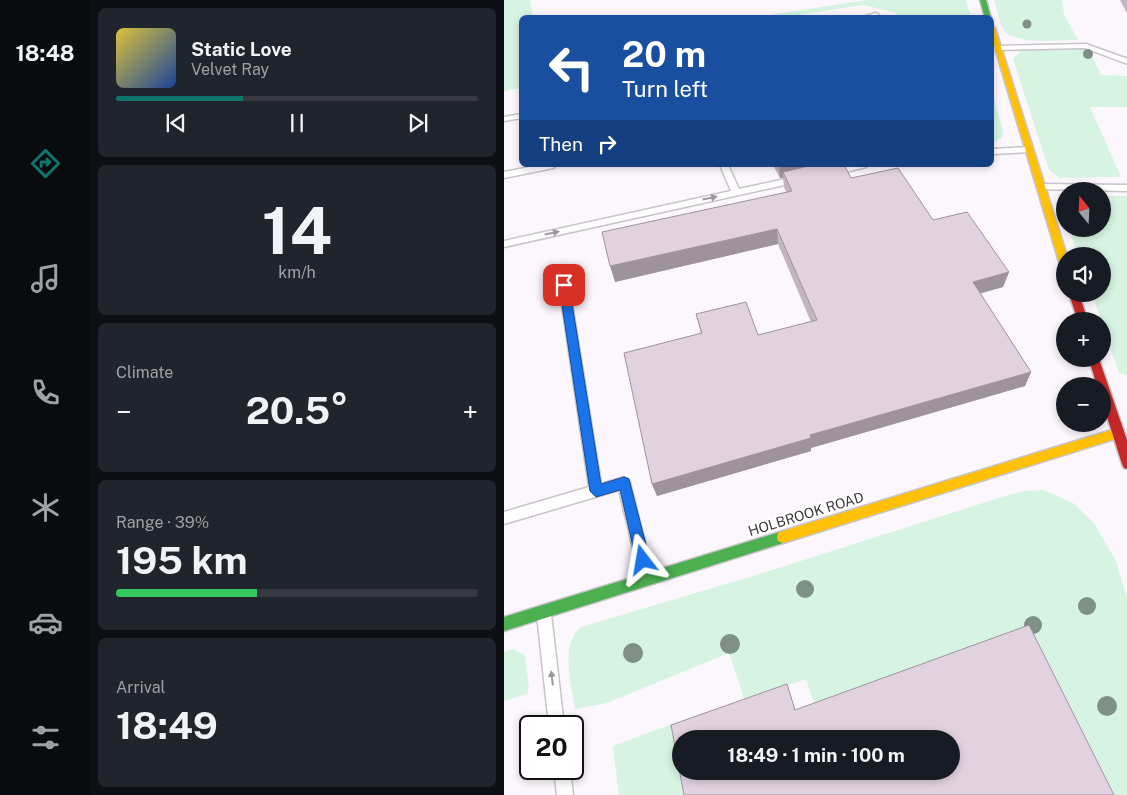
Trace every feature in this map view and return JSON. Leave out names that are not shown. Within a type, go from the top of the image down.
[{"type":"street","points":[[983,0],[987,15]]},
{"type":"street","points":[[995,44],[1059,247]]},
{"type":"street","points":[[1097,367],[1127,464]]},
{"type":"street","name":"HOLBROOK ROAD","points":[[504,624],[1118,433]]},
{"type":"lane","points":[[995,44],[1086,46],[1127,62]]},
{"type":"lane","points":[[504,119],[519,116]]},
{"type":"lane","points":[[994,152],[1029,150]]},
{"type":"lane","points":[[504,175],[543,167]]},
{"type":"lane","points":[[725,167],[736,193]]},
{"type":"lane","points":[[827,173],[854,167]]},
{"type":"lane","points":[[504,244],[808,177]]},
{"type":"lane","points":[[1041,187],[1127,188]]},
{"type":"lane","points":[[564,285],[596,491]]},
{"type":"lane","points":[[504,518],[624,483],[648,579]]},
{"type":"lane","points":[[544,611],[556,715]]},
{"type":"lane","points":[[563,780],[565,795]]},
{"type":"green space","points":[[504,0],[530,0],[533,15],[519,15],[519,88],[504,91]]},
{"type":"green space","points":[[867,0],[966,0],[970,15],[898,15],[893,12],[863,5],[798,15],[769,15]]},
{"type":"green space","points":[[994,0],[1062,0],[1064,14],[1078,40],[1038,41],[1009,35],[1004,30],[999,19]]},
{"type":"green space","points":[[1089,49],[1101,75],[1127,76],[1127,107],[1090,107],[1121,177],[1060,178],[1049,170],[1013,59],[1021,51],[1028,50]]},
{"type":"green space","points":[[994,99],[1004,134],[994,142]]},
{"type":"green space","points":[[1112,196],[1127,196],[1127,375],[1119,373],[1111,350],[1111,312],[1098,312],[1095,302],[1111,302],[1111,247],[1075,247],[1072,238],[1112,238]]},
{"type":"green space","points":[[1043,490],[1073,503],[1094,523],[1116,561],[1127,598],[1127,795],[1106,795],[1023,629],[814,703],[806,679],[745,701],[729,653],[607,703],[575,709],[570,677],[569,654],[574,634],[581,627],[753,576],[1002,497],[1024,491]]},
{"type":"green space","points":[[513,649],[525,655],[529,688],[527,694],[504,701],[504,652]]},
{"type":"green space","points":[[672,724],[672,780],[683,780],[686,795],[619,795],[613,746]]},
{"type":"building","points":[[804,167],[845,167],[851,178],[898,168],[933,220],[967,212],[1009,272],[973,282],[1031,372],[810,435],[811,438],[652,484],[624,353],[702,333],[696,314],[746,302],[758,335],[817,320],[777,229],[610,266],[602,232],[792,191],[783,172]]},
{"type":"building","points":[[1029,625],[1114,795],[684,795],[681,780],[960,780],[960,730],[672,730],[671,725],[787,684],[795,710]]},
{"type":"traffic: fast","points":[[983,0],[987,15]]},
{"type":"traffic: fast","points":[[504,624],[783,537]]},
{"type":"traffic: slow","points":[[994,34],[1059,247]]},
{"type":"traffic: slow","points":[[783,537],[1118,433]]},
{"type":"traffic: jam","points":[[1077,302],[1080,312]]},
{"type":"traffic: jam","points":[[1097,367],[1128,464]]},
{"type":"route","points":[[564,285],[596,491],[624,483],[643,560]]}]
